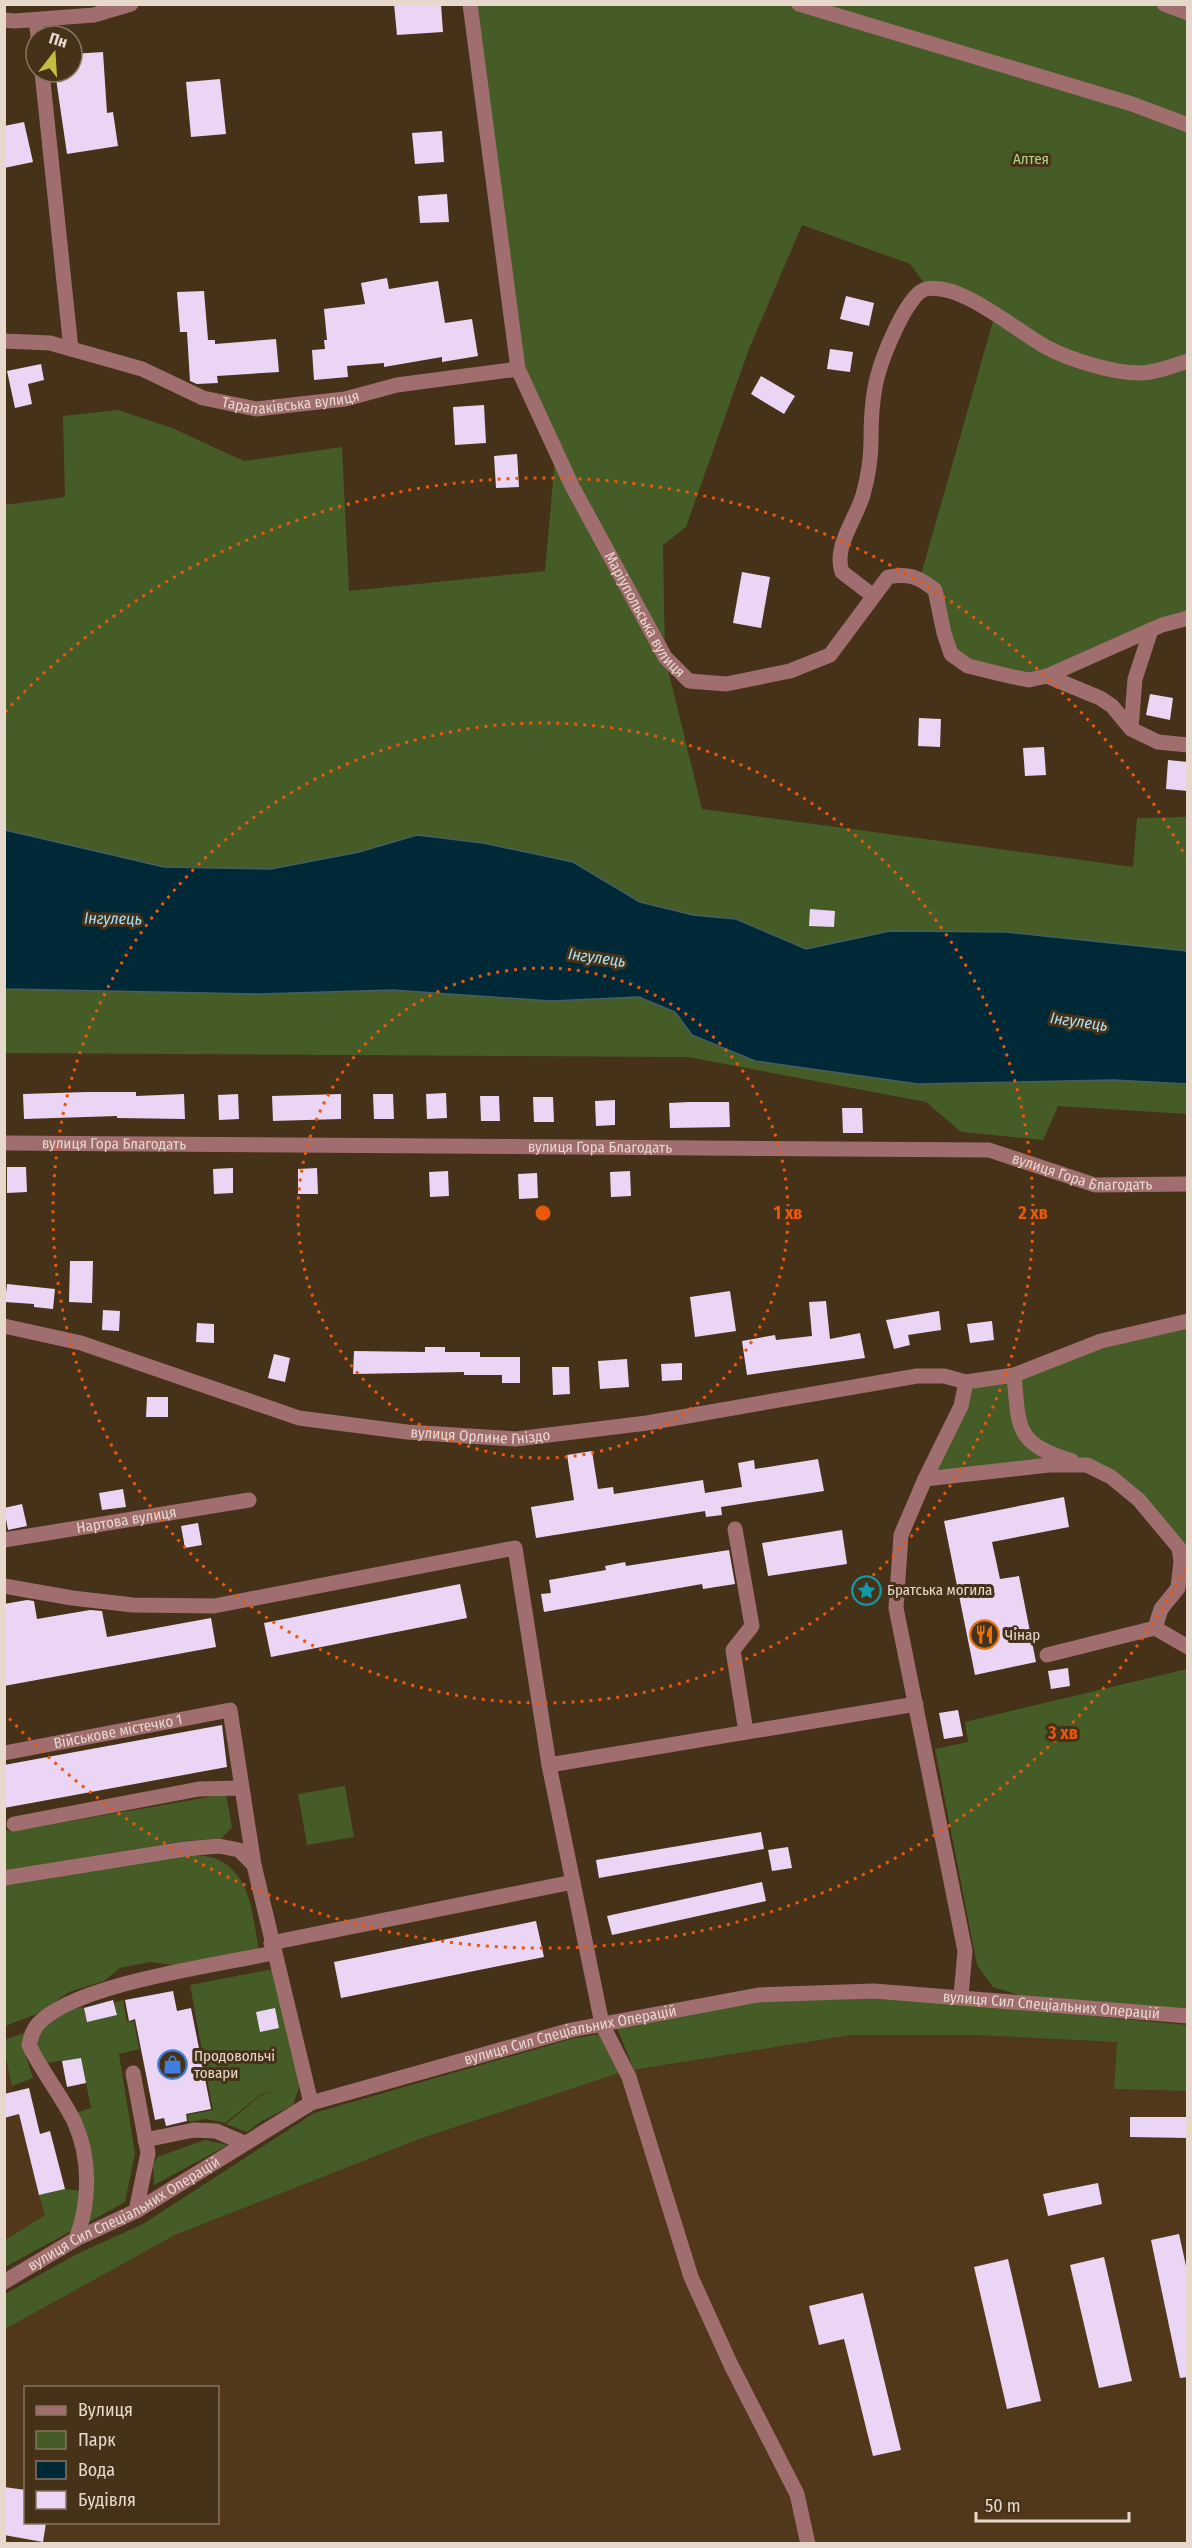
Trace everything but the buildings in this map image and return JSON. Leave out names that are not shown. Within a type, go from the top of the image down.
[{"type":"street","points":[[4,20],[94,15],[131,4]]},
{"type":"street","points":[[470,4],[518,369]]},
{"type":"street","points":[[799,4],[1132,104],[1188,125]]},
{"type":"street","points":[[1164,4],[1188,13]]},
{"type":"street","points":[[36,20],[36,24]]},
{"type":"street","points":[[43,84],[71,349]]},
{"type":"street","points":[[872,595],[842,572],[840,552],[856,514],[867,476],[878,375],[907,306],[917,292],[928,288],[946,291],[968,299],[1046,347],[1070,358],[1121,371],[1153,372],[1188,361]]},
{"type":"street","name":"Тарапаківська вулиця","points":[[4,341],[50,343],[142,369],[202,398],[256,409],[345,399],[397,385],[518,369]]},
{"type":"street","name":"Маріупольська вулиця","points":[[518,369],[556,447],[572,486],[665,657],[689,681],[726,684],[790,670],[830,655],[872,595],[888,577],[906,574],[920,578],[935,590],[951,654],[968,666],[1029,680],[1047,676],[1151,630],[1188,618]]},
{"type":"street","points":[[1131,729],[1135,679],[1151,630]]},
{"type":"street","points":[[1047,676],[1100,698],[1112,706],[1131,729],[1158,742],[1188,746]]},
{"type":"street","name":"вулиця Гора Благодать","points":[[4,1143],[989,1150],[1095,1185],[1188,1184]]},
{"type":"street","name":"вулиця Орлине Гніздо","points":[[4,1326],[81,1343],[299,1418],[407,1432],[516,1439],[565,1435],[658,1422],[917,1377],[944,1376],[966,1382],[1014,1375],[1101,1341],[1188,1321]]},
{"type":"street","points":[[1014,1375],[1018,1419],[1024,1437],[1033,1445],[1055,1456],[1087,1465],[1111,1477],[1139,1500],[1179,1548],[1181,1561],[1178,1587],[1161,1609],[1155,1628]]},
{"type":"street","points":[[961,1996],[965,1951],[897,1608],[901,1535],[925,1479],[961,1406],[966,1382]]},
{"type":"street","points":[[925,1479],[1020,1467],[1087,1465]]},
{"type":"street","name":"Нартова вулиця","points":[[4,1540],[249,1500]]},
{"type":"street","points":[[735,1529],[752,1626],[733,1650],[746,1732]]},
{"type":"street","points":[[4,1586],[72,1598],[132,1605],[214,1606],[515,1548],[549,1765],[602,2024],[629,2077],[691,2277],[731,2365],[797,2494],[808,2544]]},
{"type":"street","points":[[1047,1654],[1155,1628],[1188,1647]]},
{"type":"street","points":[[549,1765],[916,1704]]},
{"type":"street","name":"Військове містечко 1","points":[[4,1753],[230,1710],[241,1788]]},
{"type":"street","points":[[14,1824],[199,1789],[241,1788],[254,1865],[272,1948],[310,2103]]},
{"type":"street","points":[[4,1878],[185,1849],[219,1846],[239,1850],[254,1865]]},
{"type":"street","points":[[76,2240],[85,2207],[87,2179],[80,2138],[68,2110],[29,2045],[31,2033],[47,2017],[84,1997],[118,1986],[272,1948],[573,1882]]},
{"type":"street","name":"вулиця Сил Спеціальних Операцій","points":[[4,2282],[76,2240],[136,2211],[310,2103],[571,2030],[758,1995],[874,1992],[961,1996],[1188,2016]]},
{"type":"street","points":[[133,2073],[148,2153],[136,2211]]},
{"type":"street","points":[[146,2140],[194,2130],[216,2131],[244,2143]]},
{"type":"shaded area","points":[[850,2035],[975,2035],[1117,2042],[1114,2089],[1187,2091],[1187,2543],[5,2543],[4,2329],[175,2235],[419,2139],[619,2073]]},
{"type":"shaded area","points":[[4,2055],[45,2215],[5,2240],[4,2240]]},
{"type":"green space","name":"Алтея","points":[[470,5],[1187,5],[1187,618],[1029,680],[951,654],[935,590],[920,578],[995,314],[928,288],[910,264],[802,225],[749,349],[686,527],[663,545],[665,657],[702,809],[1133,867],[1137,818],[1187,817],[1187,951],[1006,932],[890,931],[806,949],[736,919],[693,915],[640,902],[573,862],[483,843],[417,835],[359,852],[271,869],[164,867],[5,830],[4,505],[65,497],[63,416],[118,410],[172,428],[244,461],[342,447],[349,591],[545,571],[556,447],[518,369]]},
{"type":"green space","points":[[5,989],[259,994],[392,990],[551,1001],[639,997],[675,1012],[692,1035],[1113,1080],[1187,1084],[1187,1114],[1058,1106],[1043,1140],[961,1132],[926,1102],[688,1057],[5,1053]]},
{"type":"green space","points":[[1187,1321],[1187,1567],[1163,1526],[1087,1465],[925,1479],[966,1382]]},
{"type":"green space","points":[[1187,1669],[1187,2010],[1022,1996],[993,1987],[977,1965],[935,1749],[968,1742],[965,1722]]},
{"type":"green space","points":[[345,1786],[354,1837],[307,1845],[298,1794]]},
{"type":"green space","points":[[226,1794],[232,1827],[222,1838],[184,1841],[5,1871],[5,1830],[14,1831]]},
{"type":"green space","points":[[186,1855],[214,1858],[227,1865],[236,1874],[243,1884],[252,1910],[259,1950],[181,1966],[150,1962],[120,1968],[104,1981],[69,1992],[37,2014],[5,2026],[5,1884]]},
{"type":"green space","points":[[273,1969],[300,2085],[293,2105],[262,2121],[247,2132],[226,2124],[260,2096],[273,2091],[260,2095],[225,2123],[206,2119],[189,2122],[187,2115],[213,2110],[190,1985]]},
{"type":"green space","points":[[875,1998],[1187,2025],[1187,2091],[1114,2089],[1117,2042],[975,2035],[850,2035],[634,2070],[617,2028],[759,2002]]},
{"type":"green space","points":[[123,2000],[127,2022],[134,2021],[139,2049],[119,2054],[135,2153],[125,2202],[89,2222],[75,2113],[91,2108],[81,2058],[45,2063],[39,2053],[35,2034],[62,2012],[84,2007],[87,2021],[117,2015],[114,2003]]},
{"type":"green space","points":[[27,2032],[26,2057],[33,2078],[12,2086],[4,2040]]},
{"type":"green space","points":[[599,2034],[619,2073],[419,2139],[175,2235],[5,2329],[5,2294],[77,2254],[143,2224],[314,2113],[571,2039]]},
{"type":"green space","points":[[205,2140],[228,2145],[154,2185],[153,2165],[157,2157]]},
{"type":"green space","points":[[65,2189],[83,2191],[77,2228],[5,2267],[5,2240],[45,2215],[39,2195]]},
{"type":"water","name":"Інгулець","points":[[5,830],[164,867],[271,869],[359,852],[417,835],[483,843],[573,862],[640,902],[693,915],[736,919],[806,949],[890,931],[1006,932],[1187,951],[1187,1084],[1113,1080],[918,1084],[755,1061],[692,1035],[675,1012],[639,997],[551,1001],[392,990],[259,994],[5,989]]},
{"type":"place","name":"Братська могила","points":[[866,1590]]},
{"type":"place","name":"Чінар","points":[[984,1635]]},
{"type":"place","name":"Продовольчі товари","points":[[173,2065]]}]
